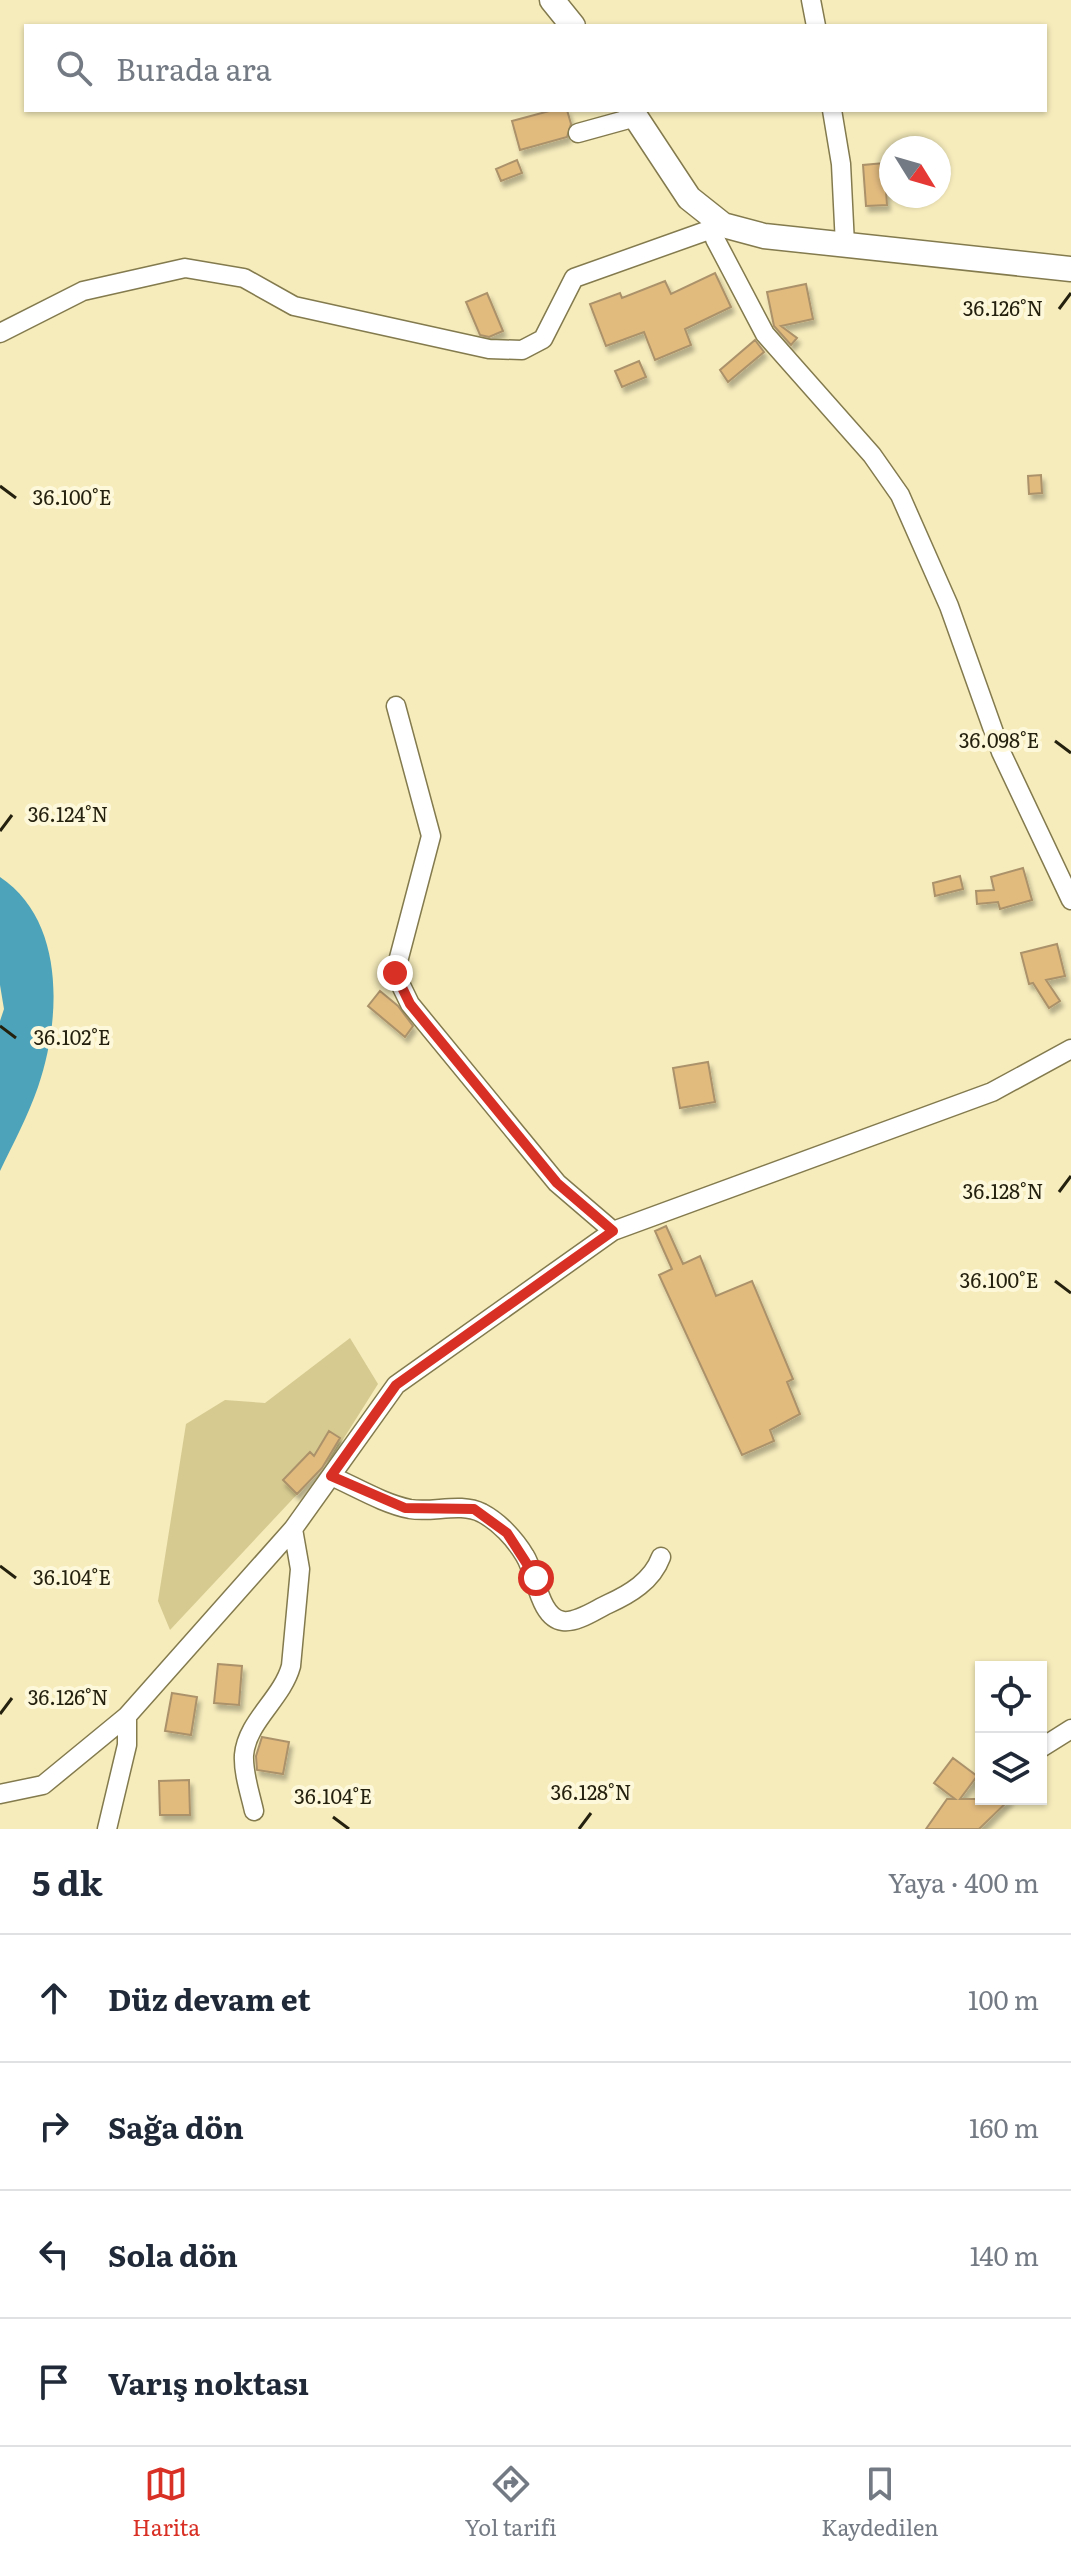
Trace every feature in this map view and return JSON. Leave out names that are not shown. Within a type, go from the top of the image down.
[{"type":"street","points":[[552,0],[571,24]]},
{"type":"street","points":[[811,0],[816,24]]},
{"type":"street","points":[[833,112],[841,164],[845,245]]},
{"type":"street","points":[[578,133],[634,114],[689,198],[719,227]]},
{"type":"street","points":[[719,227],[715,239],[765,334],[872,455],[900,495],[949,606],[1001,752],[1071,900]]},
{"type":"street","points":[[0,333],[83,291],[185,268],[244,278],[294,306],[489,349],[522,350],[543,339],[574,278],[719,227],[764,236],[1071,269]]},
{"type":"street","points":[[396,706],[431,836],[395,973],[410,1004],[557,1183],[613,1231]]},
{"type":"street","points":[[0,1794],[43,1785],[127,1716],[293,1529],[396,1385],[613,1231],[992,1092],[1071,1049]]},
{"type":"street","points":[[331,1476],[405,1508],[422,1511],[458,1507],[489,1517],[525,1555],[544,1606],[551,1617],[561,1621],[572,1621],[628,1595],[645,1582],[661,1557]]},
{"type":"street","points":[[254,1811],[244,1753],[248,1738],[280,1694],[291,1666],[300,1569],[293,1529]]},
{"type":"street","points":[[107,1829],[127,1745],[127,1716]]},
{"type":"street","points":[[1047,1744],[1071,1729]]},
{"type":"shaded area","points":[[350,1338],[378,1384],[332,1457],[170,1630],[158,1601],[186,1424],[225,1400],[265,1403]]},
{"type":"water","points":[[0,877],[22,896],[37,919],[47,945],[53,1003],[46,1061],[38,1087],[0,1171],[0,1021],[4,1009],[0,985]]},
{"type":"building","points":[[546,112],[568,112],[571,124],[567,137],[520,150],[512,121]]},
{"type":"building","points":[[517,160],[522,173],[501,181],[496,169]]},
{"type":"building","points":[[879,163],[879,205],[866,206],[863,165]]},
{"type":"building","points":[[715,273],[731,307],[685,329],[691,345],[655,360],[644,332],[606,346],[590,304],[620,293],[622,298],[665,281],[671,294]]},
{"type":"building","points":[[806,284],[813,319],[781,326],[797,338],[791,345],[774,326],[767,292]]},
{"type":"building","points":[[487,293],[503,331],[489,337],[480,335],[466,302]]},
{"type":"building","points":[[755,340],[764,352],[728,382],[720,370]]},
{"type":"building","points":[[639,361],[646,377],[622,387],[615,371]]},
{"type":"building","points":[[1041,475],[1042,493],[1029,494],[1028,476]]},
{"type":"building","points":[[1023,868],[1032,900],[1000,909],[998,902],[977,904],[976,891],[994,890],[991,877]]},
{"type":"building","points":[[960,876],[963,889],[935,896],[933,883]]},
{"type":"building","points":[[1057,944],[1065,976],[1046,980],[1060,1001],[1049,1008],[1033,983],[1029,984],[1021,953]]},
{"type":"building","points":[[380,991],[398,1006],[413,1026],[405,1037],[368,1006]]},
{"type":"building","points":[[708,1062],[715,1102],[680,1108],[673,1068]]},
{"type":"building","points":[[666,1226],[683,1264],[700,1256],[716,1296],[752,1281],[793,1379],[787,1382],[800,1414],[770,1430],[774,1441],[742,1455],[659,1275],[672,1269],[655,1231]]},
{"type":"building","points":[[329,1431],[340,1438],[322,1468],[297,1494],[283,1480],[310,1452],[314,1456]]},
{"type":"building","points":[[218,1664],[242,1666],[239,1705],[214,1703]]},
{"type":"building","points":[[172,1693],[197,1697],[191,1735],[165,1731]]},
{"type":"building","points":[[262,1737],[289,1742],[283,1774],[257,1770],[256,1756]]},
{"type":"building","points":[[953,1758],[975,1774],[960,1799],[975,1799],[975,1805],[1004,1805],[979,1829],[926,1829],[947,1799],[955,1799],[934,1783]]},
{"type":"building","points":[[189,1780],[190,1815],[160,1815],[159,1781]]},
{"type":"route","points":[[395,973],[410,1004],[557,1183],[613,1231],[396,1385],[331,1476],[405,1508],[422,1511],[458,1507],[474,1509],[507,1533],[525,1555],[536,1578]]}]
